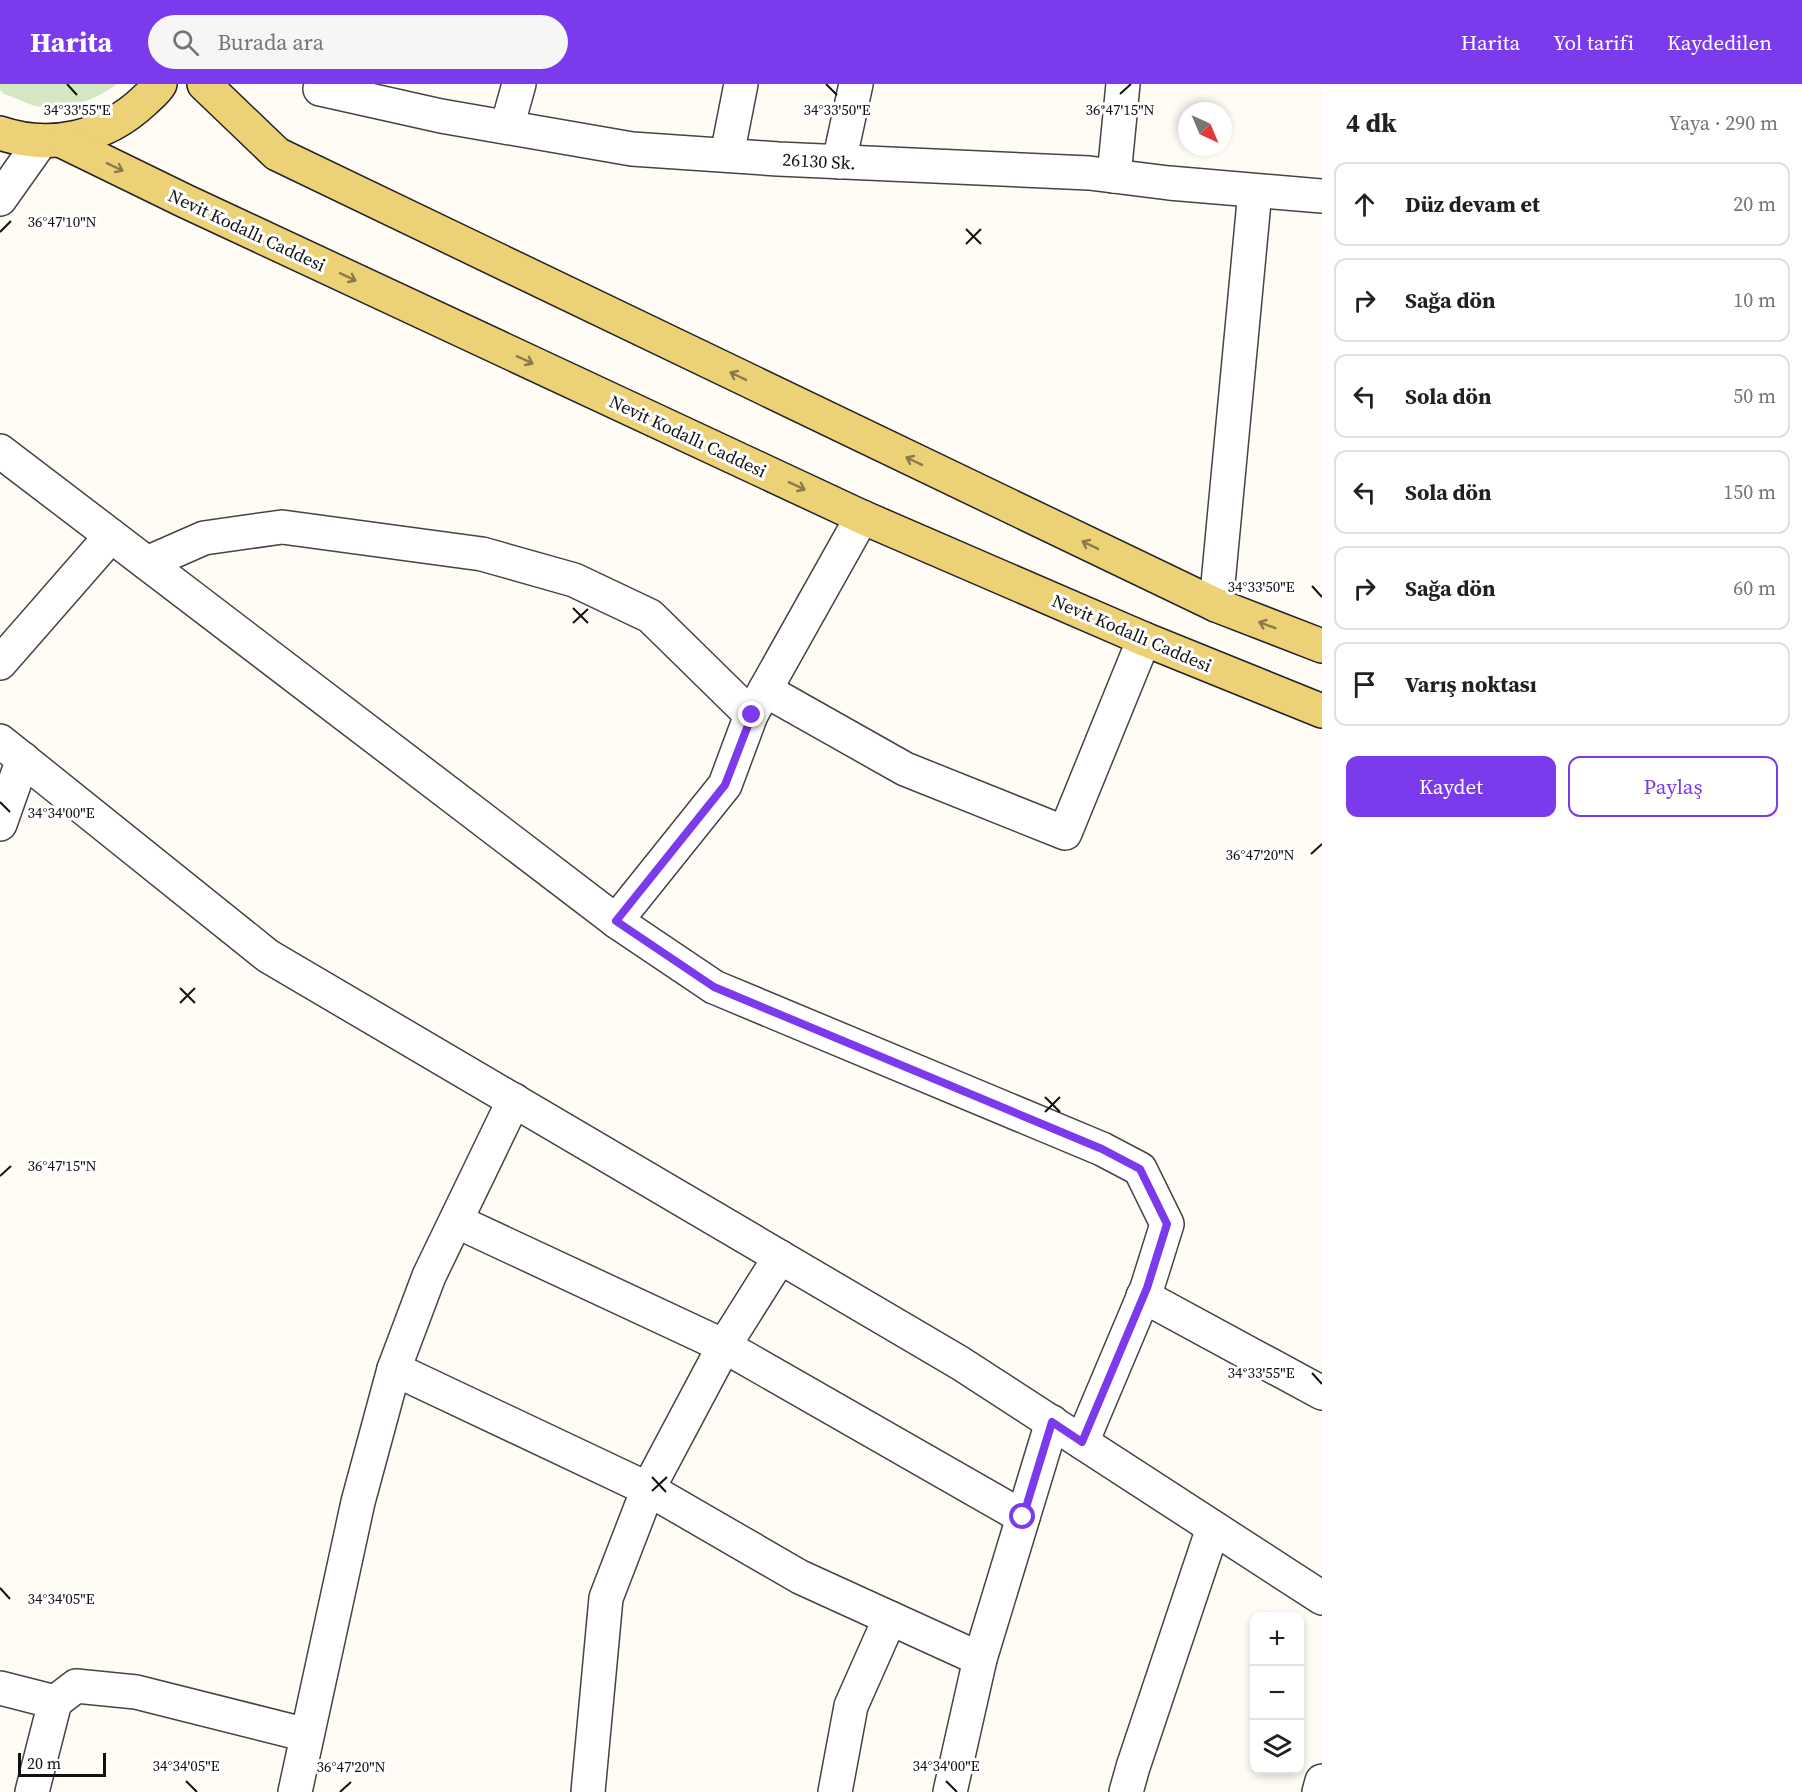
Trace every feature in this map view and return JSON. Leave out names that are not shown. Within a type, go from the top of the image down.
[{"type":"main road","points":[[0,133],[20,140],[51,141],[99,132],[131,113],[160,84]]},
{"type":"main road","points":[[204,84],[277,154],[1216,606],[1322,646]]},
{"type":"main road","name":"Nevit Kodallı Caddesi","points":[[51,141],[862,517],[1144,639],[1322,711]]},
{"type":"street","points":[[507,127],[519,84]]},
{"type":"street","points":[[727,155],[741,84]]},
{"type":"street","points":[[839,162],[856,84]]},
{"type":"street","points":[[1114,176],[1122,84]]},
{"type":"street","name":"26130 Sk.","points":[[321,87],[441,116],[632,149],[839,162],[1089,173],[1322,196]]},
{"type":"street","points":[[0,198],[51,141]]},
{"type":"street","points":[[1216,606],[1255,190]]},
{"type":"street","points":[[0,452],[616,921],[714,987],[1102,1149],[1140,1169],[1167,1224],[1143,1296],[1082,1442]]},
{"type":"street","points":[[616,921],[725,785],[758,703],[862,517]]},
{"type":"street","points":[[147,563],[204,538],[282,527],[482,554],[574,580],[650,616],[758,703],[905,769],[1065,833],[1144,639]]},
{"type":"street","points":[[0,663],[111,536]]},
{"type":"street","points":[[0,824],[11,750]]},
{"type":"street","points":[[11,750],[268,956],[960,1363],[1322,1598]]},
{"type":"street","points":[[295,1792],[358,1502],[394,1369],[429,1276],[514,1100]]},
{"type":"street","points":[[456,1221],[724,1346],[1023,1517]]},
{"type":"street","points":[[588,1792],[606,1598],[648,1489],[724,1346],[780,1257]]},
{"type":"street","points":[[1143,1296],[1322,1393]]},
{"type":"street","points":[[394,1369],[648,1489],[800,1577],[980,1659]]},
{"type":"street","points":[[950,1792],[980,1659],[1052,1422]]},
{"type":"street","points":[[1126,1792],[1214,1528]]},
{"type":"street","points":[[835,1792],[851,1706],[890,1618]]},
{"type":"street","points":[[32,1792],[55,1702],[76,1686],[136,1692],[307,1735]]},
{"type":"street","points":[[0,1688],[55,1702]]},
{"type":"street","points":[[1319,1792],[1322,1781]]},
{"type":"green space","points":[[0,84],[117,84],[89,100],[68,106],[46,107],[35,106],[4,94],[0,90]]},
{"type":"route","points":[[752,715],[725,785],[616,921],[714,987],[1102,1149],[1140,1169],[1167,1224],[1147,1288],[1082,1442],[1052,1422],[1023,1517]]}]
